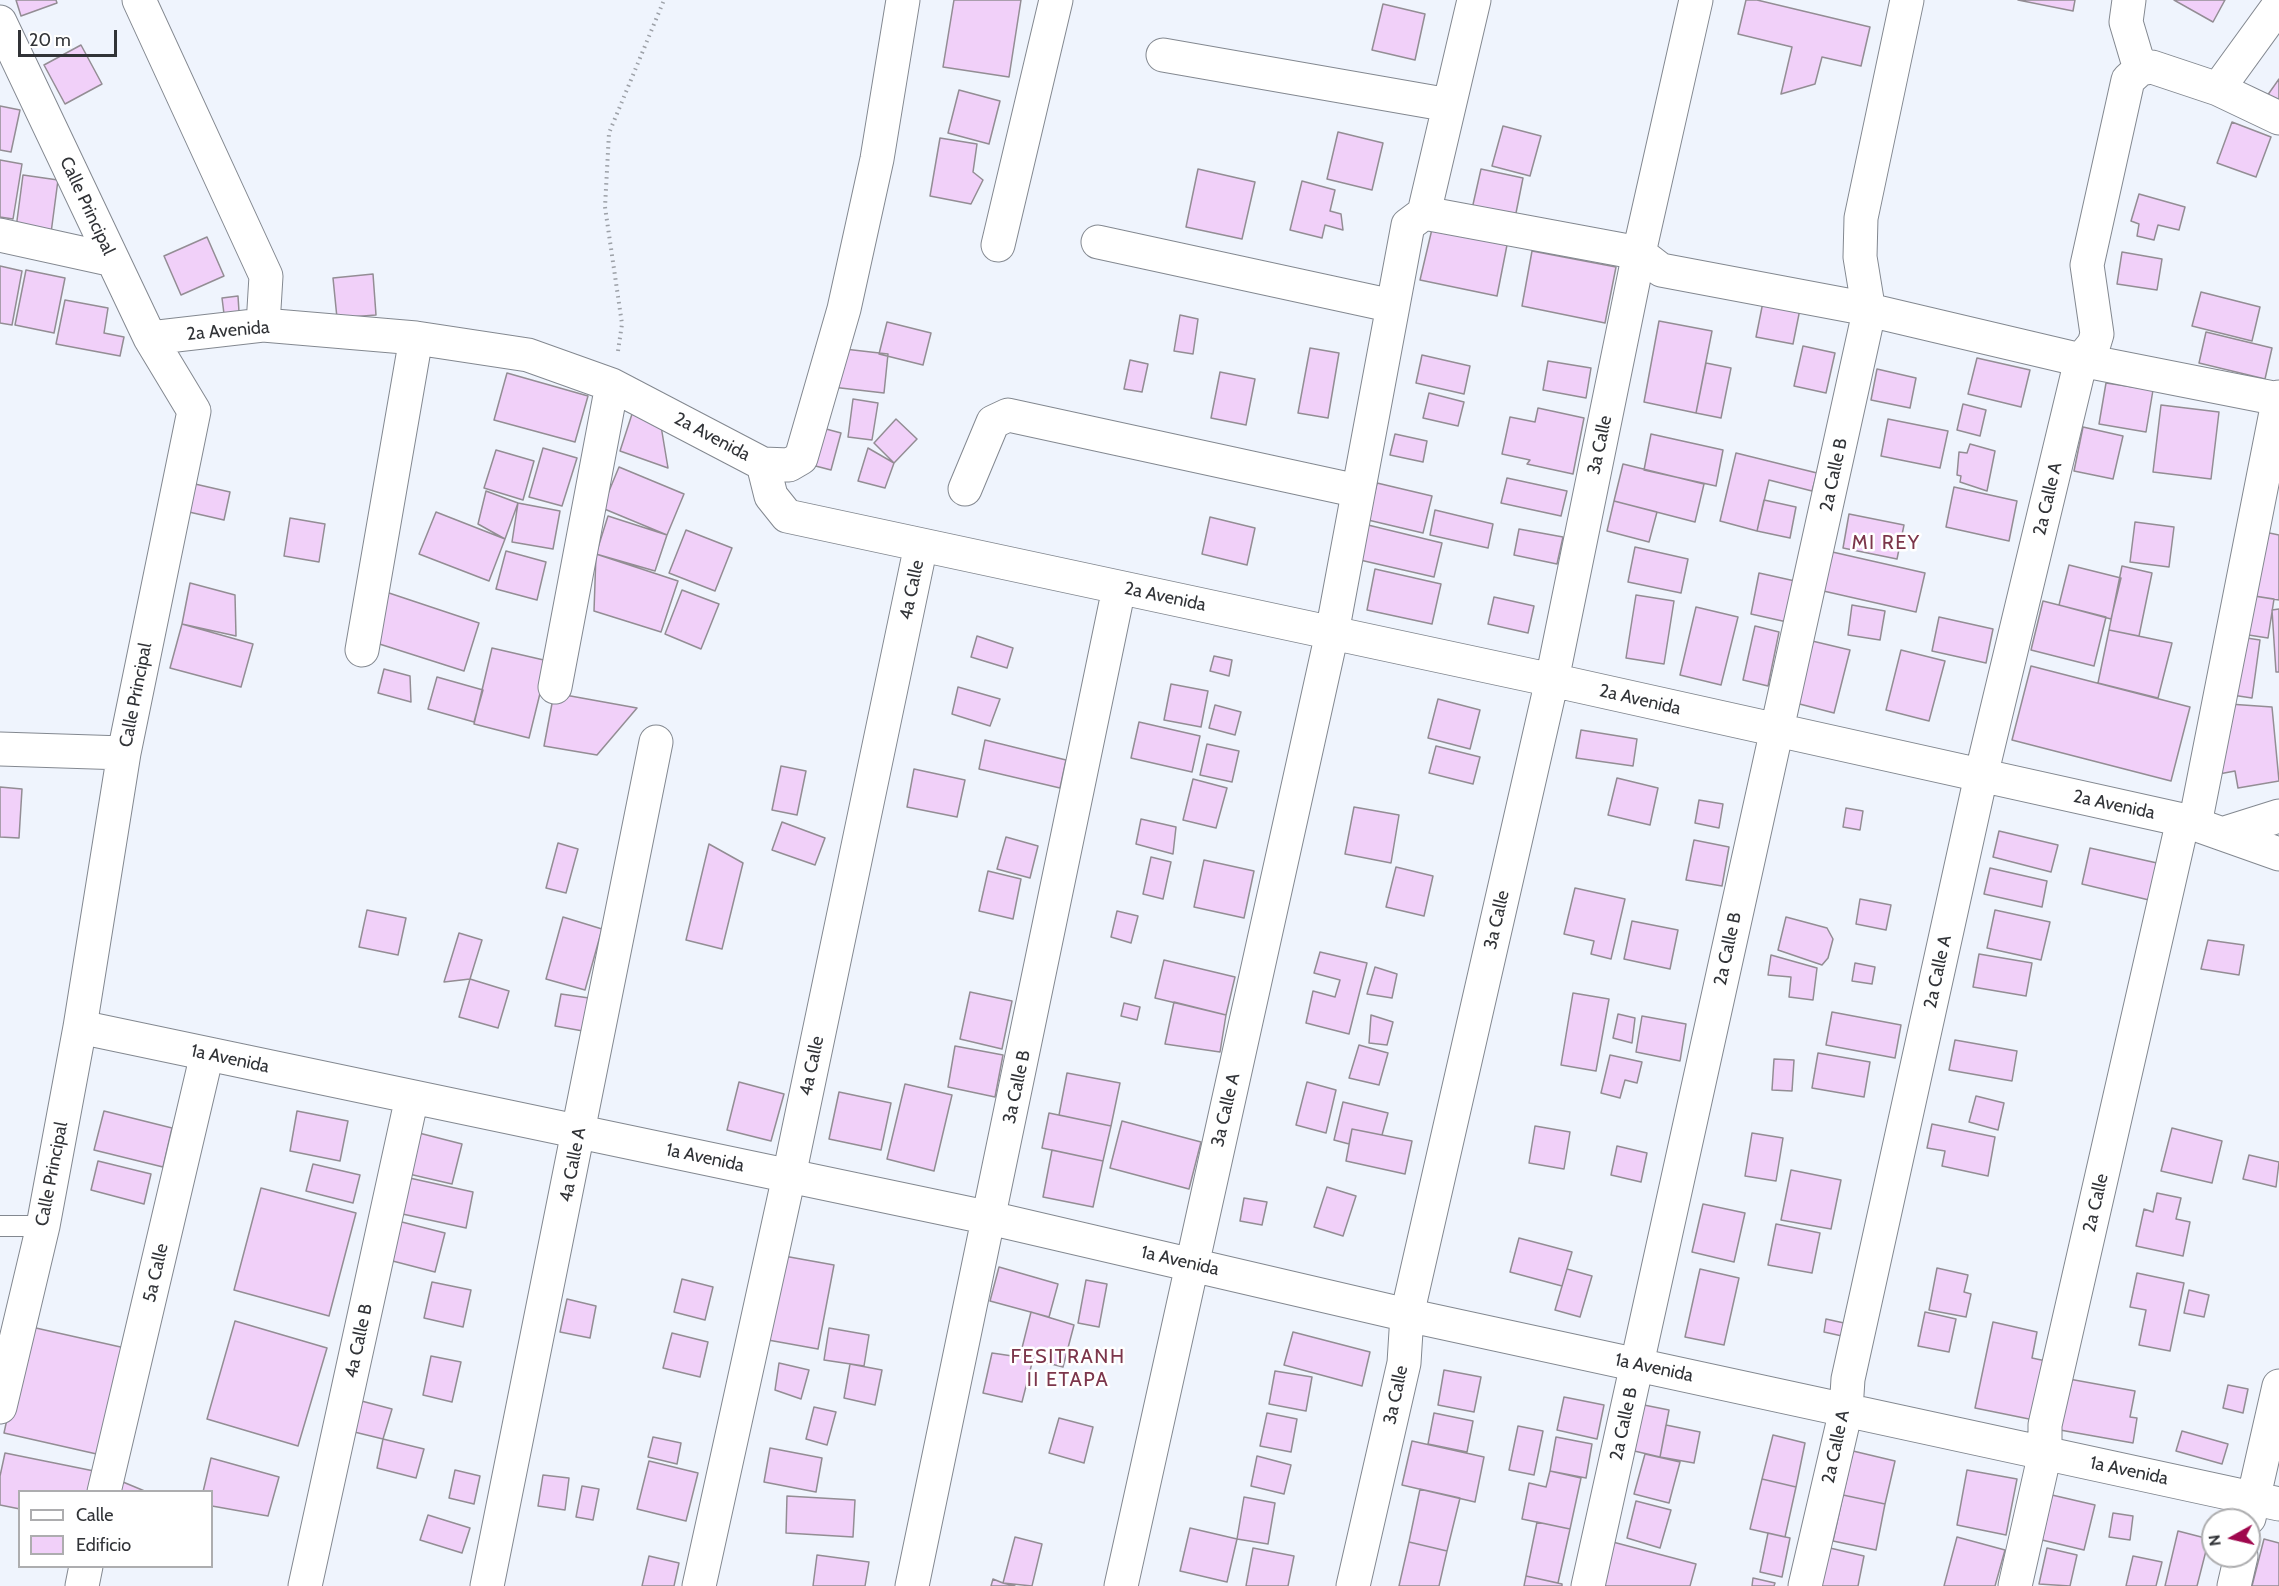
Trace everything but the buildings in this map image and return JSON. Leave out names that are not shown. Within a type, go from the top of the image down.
[{"type":"street","points":[[139,0],[266,276],[263,325]]},
{"type":"street","points":[[763,464],[789,465],[801,458],[854,262],[877,159],[903,0]]},
{"type":"street","points":[[998,245],[1056,0]]},
{"type":"street","points":[[1474,0],[1424,213],[1639,253],[1661,270],[1852,306],[1869,312],[2081,360],[2279,398]]},
{"type":"street","name":"3a Calle","points":[[1353,1586],[1404,1363],[1407,1315],[1552,680],[1639,253],[1696,0]]},
{"type":"street","points":[[1869,312],[1860,257],[1861,218],[1907,0]]},
{"type":"street","points":[[2129,0],[2126,22],[2140,69],[2152,67],[2172,71],[2218,89],[2279,118]]},
{"type":"street","points":[[2218,89],[2279,5]]},
{"type":"street","name":"Calle Principal","points":[[0,22],[150,338],[194,411],[124,753],[80,1027],[43,1226],[0,1407]]},
{"type":"street","points":[[1162,55],[1449,105]]},
{"type":"street","name":"2a Calle A","points":[[1805,1586],[1846,1410],[1848,1379],[1981,776],[2081,360],[2094,344],[2097,334],[2087,265],[2128,80],[2140,69]]},
{"type":"street","name":"3a Calle A","points":[[1121,1586],[1332,633],[1408,225],[1424,213]]},
{"type":"street","points":[[0,235],[113,260]]},
{"type":"street","points":[[1098,242],[1393,306]]},
{"type":"street","name":"2a Calle B","points":[[1588,1586],[1869,312]]},
{"type":"street","name":"2a Avenida","points":[[150,338],[263,325],[416,338],[528,355],[612,385],[763,464],[771,496],[787,516],[1552,680],[1981,776],[2201,826],[2279,854]]},
{"type":"street","points":[[362,650],[416,338]]},
{"type":"street","points":[[555,687],[612,385]]},
{"type":"street","name":"2a Calle","points":[[2015,1586],[2045,1453],[2045,1425],[2201,826],[2279,398]]},
{"type":"street","points":[[965,489],[993,422],[1008,415],[1358,491]]},
{"type":"street","name":"4a Calle","points":[[699,1586],[789,1176],[921,545]]},
{"type":"street","name":"3a Calle B","points":[[912,1586],[1119,588]]},
{"type":"street","name":"4a Calle A","points":[[487,1586],[580,1132],[656,742]]},
{"type":"street","points":[[0,749],[124,753]]},
{"type":"street","points":[[2201,826],[2279,816]]},
{"type":"street","name":"1a Avenida","points":[[80,1027],[990,1218],[1407,1315],[2045,1453],[2261,1508]]},
{"type":"street","name":"5a Calle","points":[[104,1490],[207,1054]]},
{"type":"street","name":"4a Calle B","points":[[305,1586],[412,1097]]},
{"type":"street","points":[[2261,1508],[2279,1386]]},
{"type":"street","points":[[82,1586],[86,1568]]},
{"type":"street","points":[[2234,1586],[2238,1568]]},
{"type":"lane","points":[[0,1226],[43,1226]]},
{"type":"path","points":[[612,385],[622,324],[605,207],[609,133],[664,0]]},
{"type":"district","name":"MI REY","points":[[1886,543]]},
{"type":"district","name":"FESITRANH II ETAPA","points":[[1068,1368]]}]
